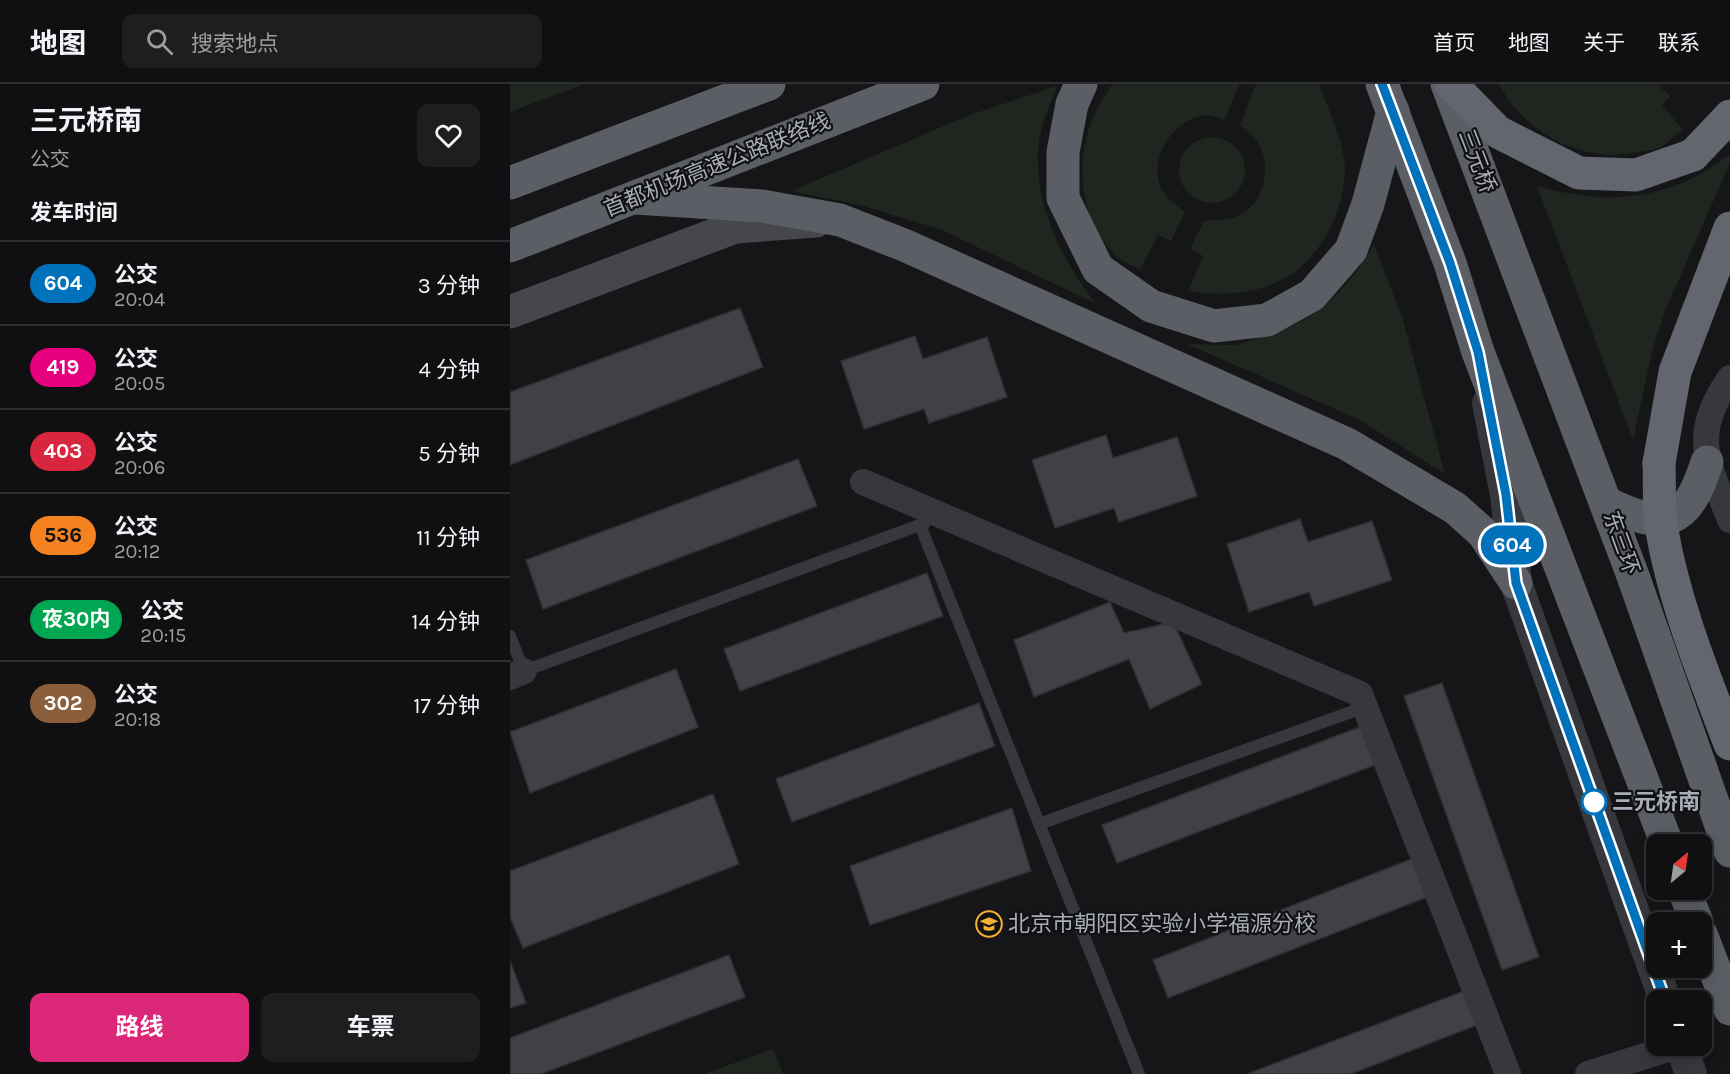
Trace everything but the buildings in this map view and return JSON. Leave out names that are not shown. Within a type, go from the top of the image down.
[{"type":"highway","points":[[510,183],[769,84]]},
{"type":"highway","name":"首都机场高速公路联络线","points":[[510,246],[922,84]]},
{"type":"highway","points":[[1081,84],[1072,104],[1063,152],[1064,198],[1098,268],[1151,306],[1214,326],[1266,320],[1312,295],[1351,250],[1368,204],[1388,98]]},
{"type":"highway","points":[[1449,84],[1498,132],[1579,173],[1636,175],[1692,155],[1730,116]]},
{"type":"highway","name":"三元桥","points":[[1449,84],[1506,237]]},
{"type":"highway","points":[[1388,98],[1450,263],[1478,352],[1663,834]]},
{"type":"highway","points":[[635,198],[762,206],[840,220],[904,244],[1347,444],[1455,508],[1483,533],[1516,583]]},
{"type":"highway","points":[[1730,228],[1674,372],[1659,463],[1661,529],[1673,577],[1688,633],[1730,744]]},
{"type":"highway","name":"东三环","points":[[1506,237],[1633,576],[1730,851]]},
{"type":"highway","points":[[1605,502],[1632,516],[1654,520],[1675,517],[1688,506],[1699,489],[1707,462]]},
{"type":"highway","points":[[1712,962],[1730,1009]]},
{"type":"main road","points":[[510,312],[735,227],[840,220]]},
{"type":"street","points":[[1478,352],[1506,495],[1516,583],[1661,990]]},
{"type":"street","points":[[1730,378],[1714,401],[1705,428],[1707,462],[1730,520]]},
{"type":"street","points":[[863,482],[932,521],[1360,694],[1508,1074]]},
{"type":"street","points":[[1633,576],[1730,702]]},
{"type":"street","points":[[1588,1074],[1646,1056]]},
{"type":"street","points":[[1683,1056],[1691,1074]]},
{"type":"lane","points":[[510,636],[517,674],[932,521],[1039,824],[1139,1074]]},
{"type":"lane","points":[[1039,824],[1365,707]]},
{"type":"shaded area","points":[[510,84],[584,84],[510,112]]},
{"type":"shaded area","points":[[1113,84],[1240,84],[1224,120],[1208,115],[1194,118],[1183,124],[1165,144],[1157,169],[1159,181],[1166,196],[1185,212],[1171,241],[1158,235],[1140,270],[1116,256],[1099,234],[1089,213],[1084,191],[1082,169],[1090,124]]},
{"type":"shaded area","points":[[1256,84],[1319,84],[1344,158],[1344,182],[1339,205],[1322,242],[1308,260],[1292,273],[1255,290],[1234,293],[1188,291],[1203,256],[1190,249],[1204,221],[1241,215],[1252,205],[1262,188],[1265,169],[1261,150],[1255,139],[1240,125]]},
{"type":"shaded area","points":[[1499,84],[1657,84],[1670,96],[1662,106],[1683,129],[1661,147],[1650,150],[1617,155],[1576,149],[1540,131],[1510,102]]},
{"type":"shaded area","points":[[1057,86],[1040,135],[1038,152],[1041,194],[1062,251],[1096,304],[942,230],[860,205],[791,191],[970,115]]},
{"type":"shaded area","points":[[1205,137],[1219,137],[1231,142],[1240,151],[1245,170],[1243,183],[1236,194],[1219,203],[1205,203],[1193,198],[1184,189],[1179,177],[1179,163],[1184,151],[1193,142]]},
{"type":"shaded area","points":[[1730,154],[1730,163],[1664,313],[1652,352],[1633,440],[1537,186],[1596,197],[1634,196],[1672,187],[1691,179]]},
{"type":"shaded area","points":[[1374,245],[1402,317],[1445,474],[1360,420],[1187,344],[1245,343],[1300,322],[1315,313],[1341,290]]},
{"type":"shaded area","points":[[773,1049],[783,1074],[704,1074]]},
{"type":"bus line","name":"604","points":[[1382,84],[1450,263],[1478,352],[1506,495],[1516,583],[1661,990]]},
{"type":"place","name":"三元桥南","points":[[1594,802]]},
{"type":"place","name":"北京市朝阳区实验小学福源分校","points":[[989,924]]}]
